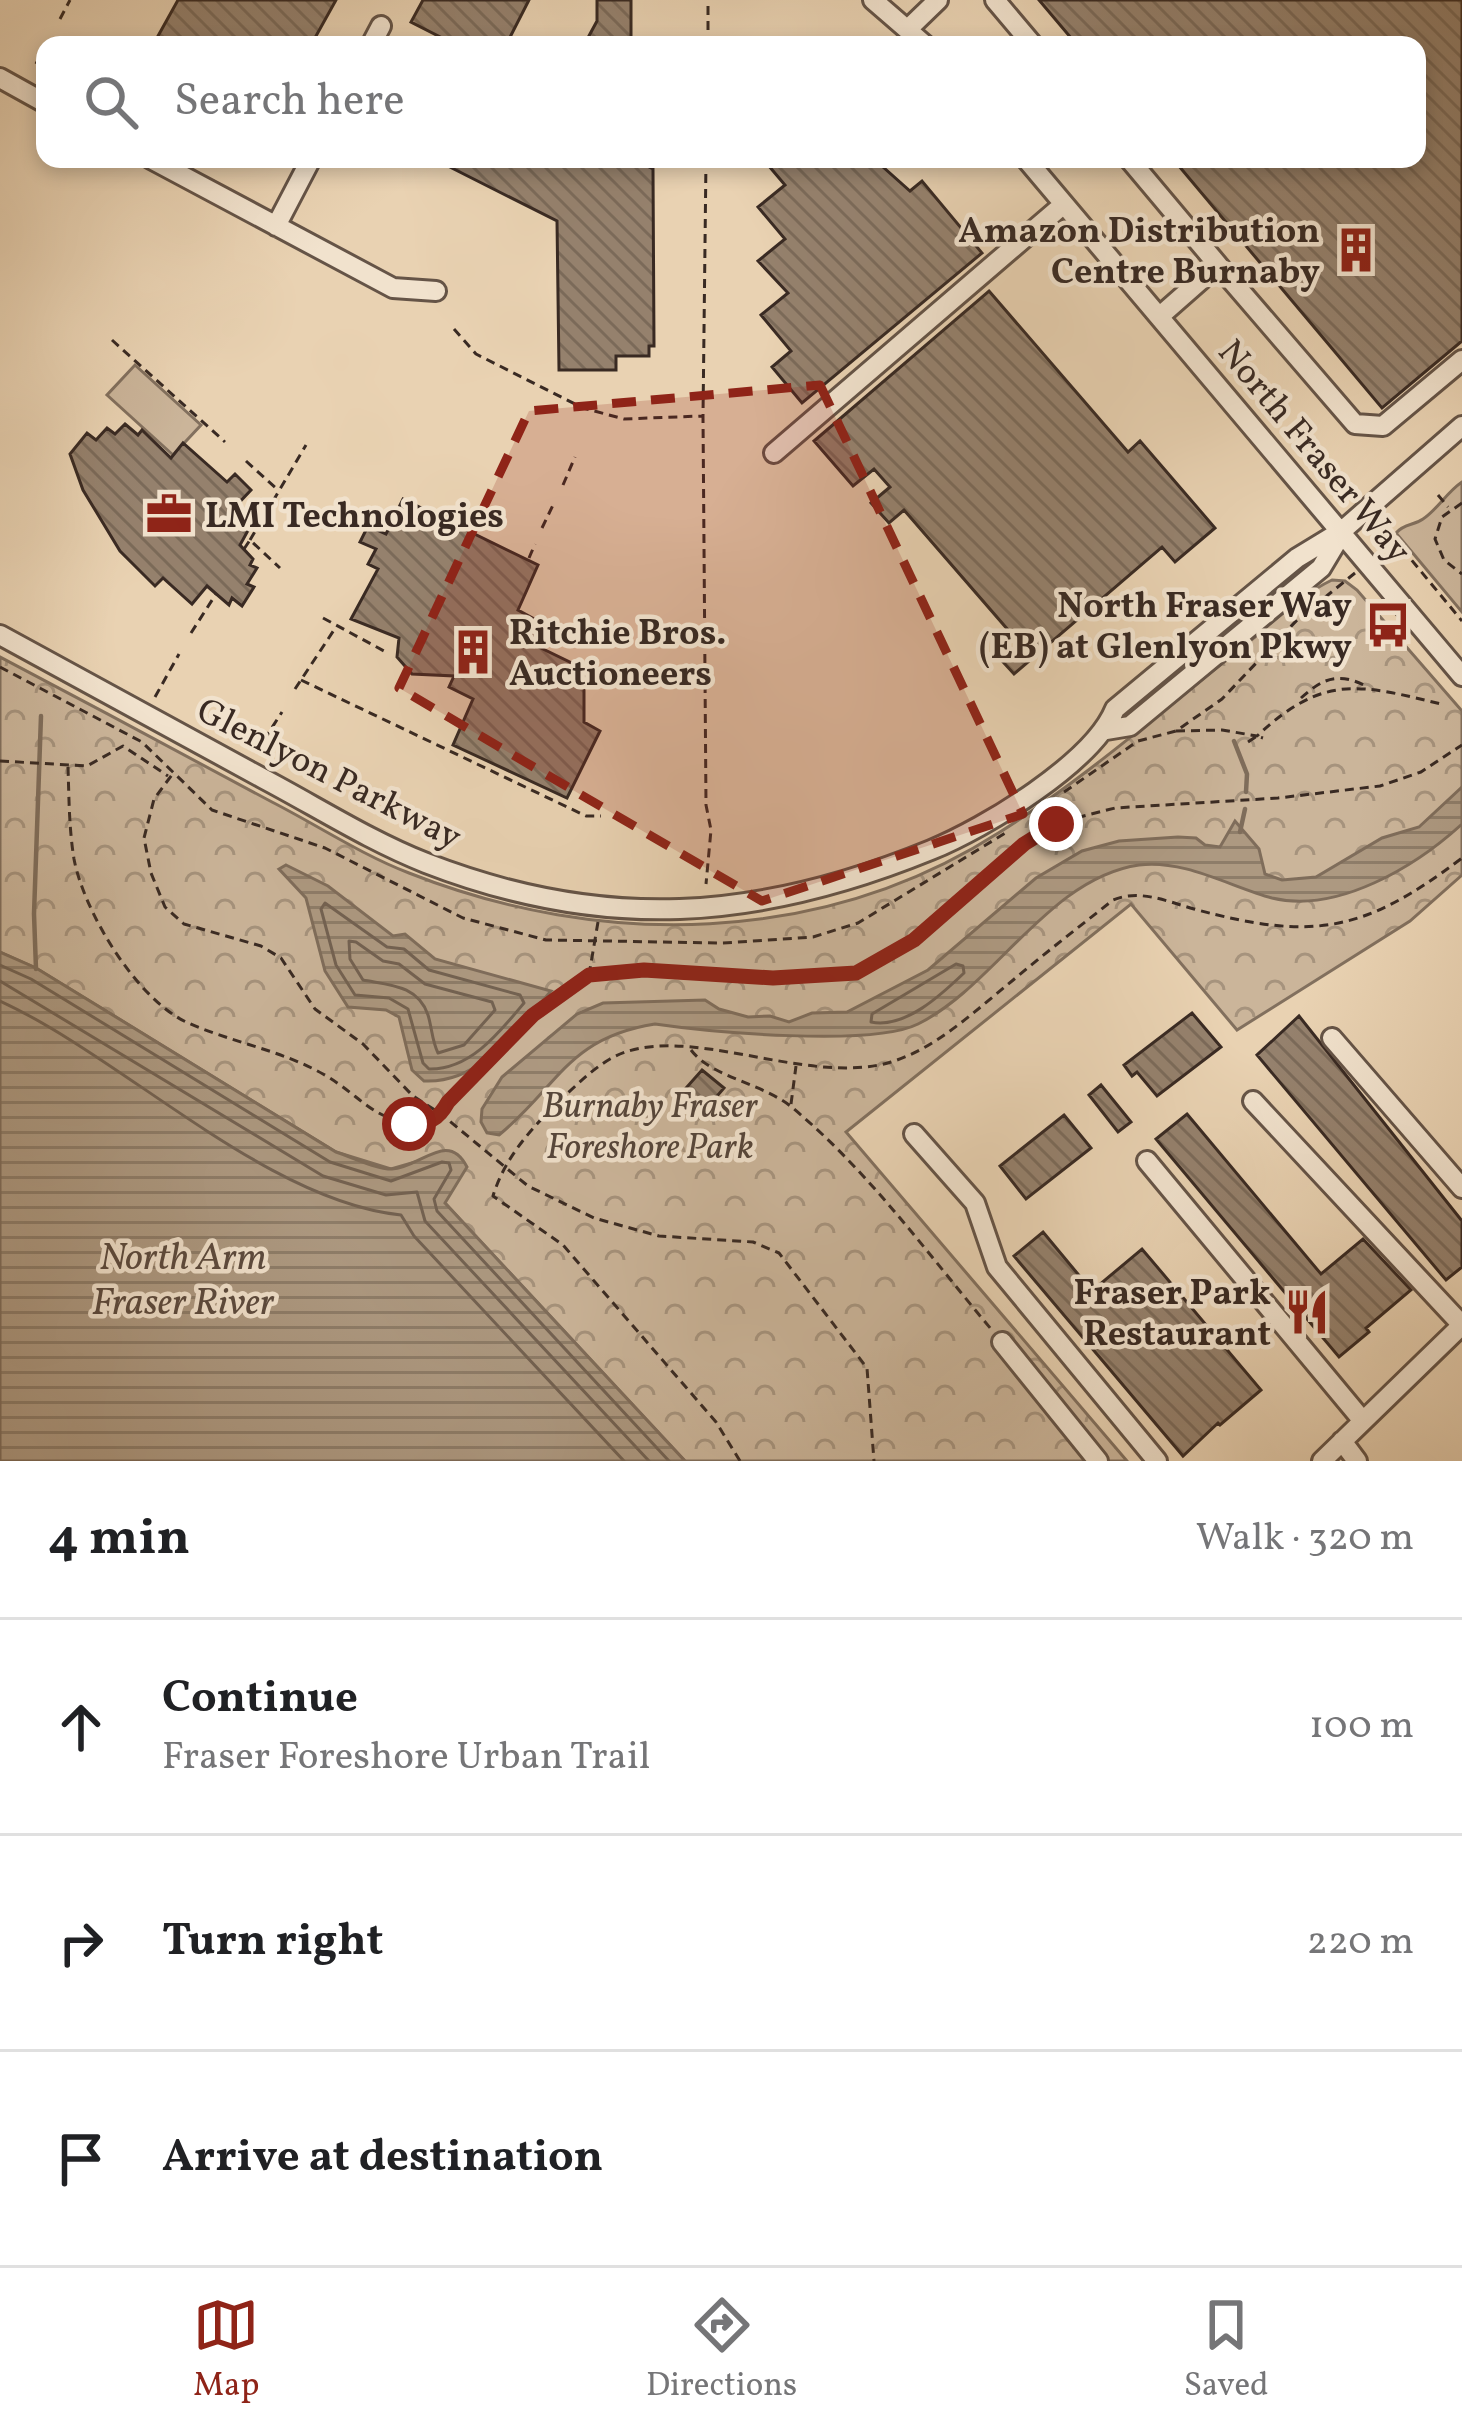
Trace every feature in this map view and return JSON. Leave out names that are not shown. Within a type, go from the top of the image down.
[{"type":"street","points":[[873,0],[915,36]]},
{"type":"street","points":[[908,29],[938,0]]},
{"type":"street","points":[[994,0],[1025,36]]},
{"type":"street","points":[[376,36],[381,26]]},
{"type":"street","points":[[0,79],[36,98]]},
{"type":"street","points":[[168,168],[393,288],[436,291]]},
{"type":"street","points":[[276,226],[306,168]]},
{"type":"street","name":"North Fraser Way","points":[[1033,168],[1462,676]]},
{"type":"street","points":[[1137,168],[1354,424],[1383,426],[1462,360]]},
{"type":"street","points":[[774,453],[1064,205]]},
{"type":"street","points":[[1160,316],[1218,265]]},
{"type":"street","name":"Glenlyon Parkway","points":[[0,635],[422,861],[529,896],[566,903],[666,910],[758,903],[867,876],[944,845],[1012,807],[1106,730],[1115,709],[1297,558],[1343,530],[1462,426]]},
{"type":"street","points":[[1332,1037],[1462,1188]]},
{"type":"street","points":[[1253,1101],[1462,1325],[1322,1461]]},
{"type":"street","points":[[914,1134],[975,1203],[997,1268],[1157,1461]]},
{"type":"street","points":[[1147,1161],[1363,1420]]},
{"type":"street","points":[[1002,1342],[1098,1461]]},
{"type":"street","points":[[1342,1442],[1358,1461]]},
{"type":"path","points":[[59,20],[70,0]]},
{"type":"path","points":[[707,36],[708,0]]},
{"type":"path","points":[[706,168],[703,416],[706,805],[711,830],[706,884]]},
{"type":"path","points":[[454,329],[476,354],[583,408],[624,418],[703,416]]},
{"type":"path","points":[[112,340],[225,442]]},
{"type":"path","points":[[244,549],[306,446]]},
{"type":"path","points":[[563,485],[575,457]]},
{"type":"path","points":[[246,461],[279,491]]},
{"type":"path","points":[[1438,495],[1450,509]]},
{"type":"path","points":[[1462,502],[1450,509],[1436,532],[1436,547],[1444,560],[1462,574]]},
{"type":"path","points":[[542,528],[554,503]]},
{"type":"path","points":[[250,540],[280,568]]},
{"type":"path","points":[[1385,547],[1395,540],[1462,621]]},
{"type":"path","points":[[529,558],[535,544]]},
{"type":"path","points":[[191,633],[216,594]]},
{"type":"path","points":[[323,618],[384,650]]},
{"type":"path","points":[[1382,629],[1388,625]]},
{"type":"path","points":[[295,689],[337,626]]},
{"type":"path","points":[[145,715],[179,654]]},
{"type":"path","points":[[0,667],[142,742],[212,810],[346,857],[463,918],[546,940],[598,940],[589,975]]},
{"type":"path","points":[[1248,742],[1326,678],[1342,676],[1367,687]]},
{"type":"path","points":[[301,680],[586,816],[601,816]]},
{"type":"path","points":[[1297,702],[1367,687],[1444,705]]},
{"type":"path","points":[[264,740],[283,712]]},
{"type":"path","points":[[1176,731],[1246,732],[1263,738]]},
{"type":"path","points":[[68,767],[74,859],[82,887],[99,923],[158,1004],[214,1034],[324,1074],[370,1112],[428,1124],[533,1015],[589,975],[644,970],[773,978],[856,973],[914,940],[1024,844],[1056,824],[1115,808],[1380,786],[1421,772],[1462,745]]},
{"type":"path","points":[[0,761],[88,766],[123,746],[170,777]]},
{"type":"path","points":[[174,772],[154,799],[144,838],[156,892],[165,908],[184,924],[261,946],[281,958],[314,1009],[363,1044],[413,1096],[528,1186],[594,1218],[659,1236],[753,1242],[778,1253],[866,1368],[874,1461]]},
{"type":"path","points":[[740,1461],[716,1422],[562,1245],[493,1196],[501,1168],[584,1077],[613,1057],[656,1047],[796,1066],[868,1066],[912,1053],[963,1021],[1113,900],[1126,895],[1148,896],[1260,926],[1310,928],[1348,922],[1396,904],[1462,858]]},
{"type":"path","points":[[690,1048],[701,1063],[762,1086],[791,1106],[852,1164],[1002,1342]]},
{"type":"path","points":[[791,1106],[796,1066]]},
{"type":"highlighted area","points":[[820,385],[1023,814],[762,901],[399,688],[529,411]]},
{"type":"green space","points":[[135,365],[201,425],[173,455],[107,395]]},
{"type":"green space","points":[[1462,482],[1462,612],[1396,533],[1428,515]]},
{"type":"green space","name":"Burnaby Fraser Foreshore Park","points":[[1332,580],[1345,581],[1357,590],[1462,711],[1462,875],[1410,921],[1237,1030],[1131,904],[846,1132],[1127,1461],[685,1461],[445,1203],[415,1162],[391,1169],[336,1152],[36,968],[0,952],[0,657],[409,873],[482,898],[557,915],[710,924],[785,915],[860,897],[931,870],[1000,832],[1092,768],[1295,603]]},
{"type":"water","points":[[1462,787],[1462,824],[1422,856],[1349,893],[1297,901],[1272,898],[1190,870],[1139,865],[1107,874],[1077,890],[946,1007],[918,1024],[896,1031],[829,1036],[655,1024],[625,1031],[583,1052],[499,1135],[487,1133],[481,1122],[482,1109],[502,1077],[577,1014],[603,1003],[705,1000],[748,1017],[770,1016],[789,1022],[812,1013],[847,1012],[928,970],[1036,878],[1082,851],[1119,841],[1178,837],[1220,847],[1235,821],[1259,849],[1265,874],[1282,880],[1316,877],[1382,838],[1419,827]]},
{"type":"water","points":[[286,865],[328,886],[393,936],[405,934],[435,959],[551,991],[480,1064],[444,1080],[424,1081],[412,1070],[399,1017],[386,1010],[348,1007],[325,971],[306,898],[279,869]]},
{"type":"water","name":"North Arm Fraser River","points":[[0,952],[36,968],[336,1152],[392,1169],[442,1151],[459,1156],[467,1167],[445,1203],[685,1461],[0,1461]]},
{"type":"building","points":[[178,0],[336,0],[316,36],[158,36]]},
{"type":"building","points":[[423,0],[529,0],[511,36],[438,36],[411,22]]},
{"type":"building","points":[[597,0],[631,0],[631,36],[589,36],[597,21]]},
{"type":"building","name":"Amazon Distribution Centre Burnaby","points":[[1039,0],[1462,0],[1462,341],[1382,408],[1181,168],[1426,168],[1426,36],[1069,36]]},
{"type":"building","points":[[452,168],[653,169],[654,346],[649,346],[649,356],[616,356],[616,370],[559,370],[557,221]]},
{"type":"building","points":[[771,168],[884,168],[910,191],[922,181],[982,253],[802,403],[772,367],[791,351],[761,315],[788,293],[758,261],[785,239],[758,207],[785,185]]},
{"type":"building","points":[[989,291],[1128,452],[1140,441],[1215,528],[1175,562],[1162,547],[1014,674],[1003,662],[1022,646],[904,510],[889,523],[871,503],[890,487],[874,469],[853,486],[814,441]]},
{"type":"building","name":"LMI Technologies","points":[[125,424],[138,435],[142,430],[171,458],[183,443],[227,482],[235,474],[251,490],[234,508],[251,525],[240,545],[253,559],[250,565],[257,568],[247,584],[254,587],[242,606],[232,598],[229,605],[207,586],[192,604],[163,578],[155,586],[120,551],[83,490],[70,454],[87,433],[96,440],[107,428],[115,434]]},
{"type":"building","name":"Ritchie Bros. Auctioneers","points":[[403,499],[538,565],[518,610],[547,626],[539,647],[584,669],[584,722],[600,731],[567,798],[453,745],[473,699],[449,687],[454,676],[412,674],[397,657],[399,638],[351,619],[378,569],[368,564],[376,549],[360,542],[368,526],[386,534]]},
{"type":"building","points":[[1192,1013],[1221,1047],[1157,1096],[1137,1072],[1132,1076],[1124,1065]]},
{"type":"building","points":[[1299,1016],[1462,1221],[1462,1267],[1446,1280],[1257,1055]]},
{"type":"building","points":[[702,1070],[724,1088],[700,1116],[678,1097]]},
{"type":"building","points":[[1101,1085],[1131,1122],[1118,1132],[1089,1095]]},
{"type":"building","points":[[1187,1114],[1321,1274],[1363,1239],[1411,1290],[1339,1357],[1156,1139]]},
{"type":"building","points":[[1064,1115],[1091,1148],[1026,1199],[1000,1166]]},
{"type":"building","points":[[1043,1232],[1092,1291],[1142,1249],[1261,1390],[1183,1456],[1014,1256]]},
{"type":"waterway","points":[[36,969],[41,716]]},
{"type":"waterway","points":[[1234,741],[1247,774],[1246,792]]},
{"type":"waterway","points":[[1240,832],[1245,809]]},
{"type":"place","name":"Amazon Distribution Centre Burnaby","points":[[1356,250]]},
{"type":"place","name":"LMI Technologies","points":[[169,514]]},
{"type":"place","name":"North Fraser Way (EB) at Glenlyon Pkwy","points":[[1388,625]]},
{"type":"place","name":"Ritchie Bros. Auctioneers","points":[[473,652]]},
{"type":"place","name":"Fraser Park Restaurant","points":[[1307,1312]]},
{"type":"route","points":[[409,1124],[428,1124],[441,1114],[533,1015],[589,975],[644,970],[773,978],[856,973],[914,940],[1024,844],[1056,824]]}]
